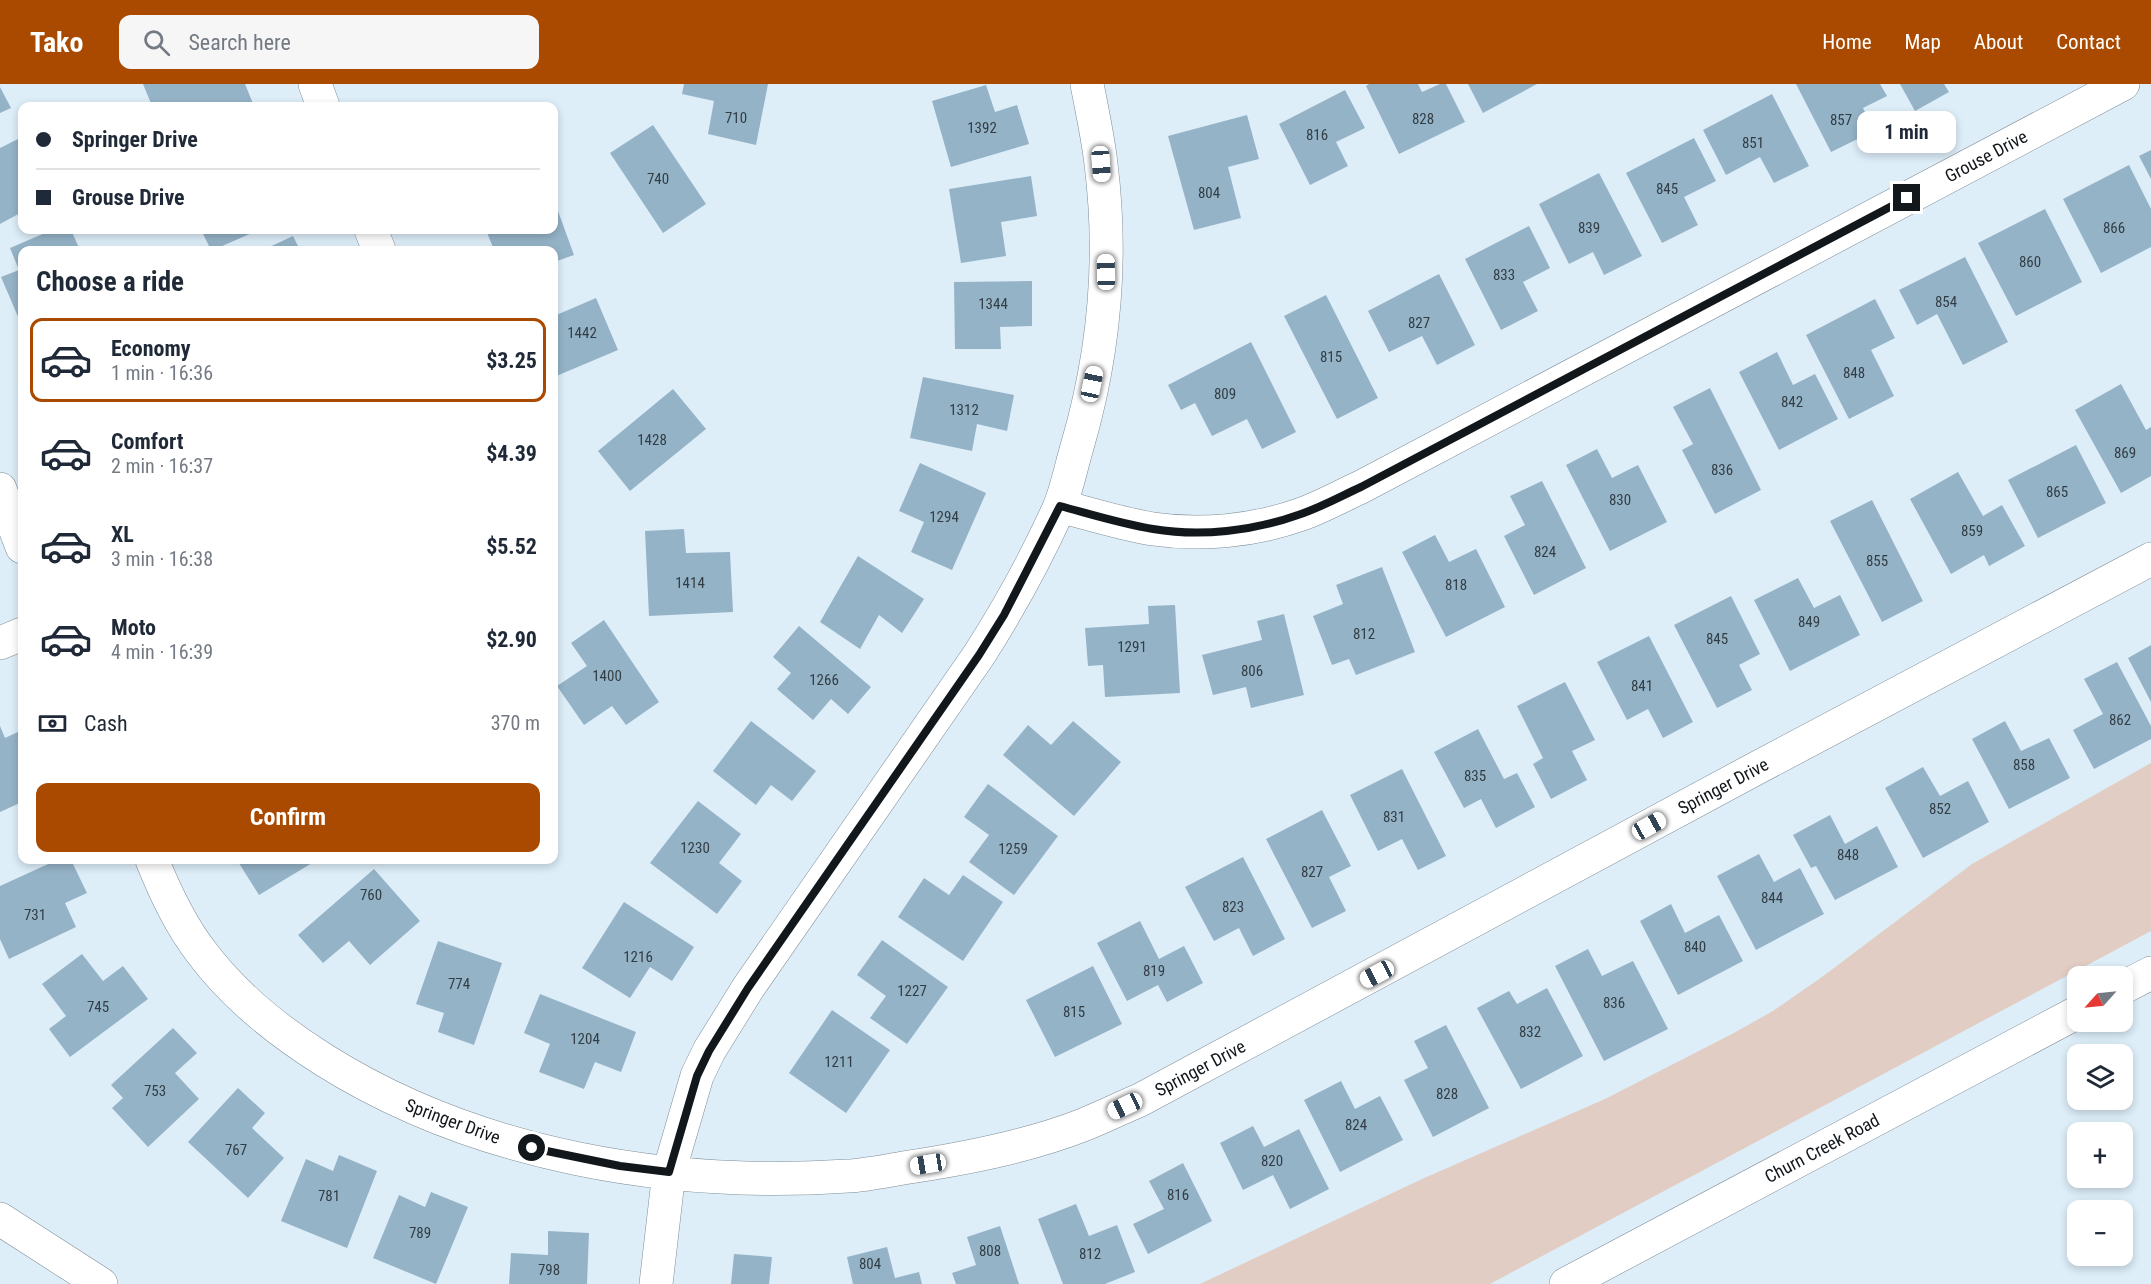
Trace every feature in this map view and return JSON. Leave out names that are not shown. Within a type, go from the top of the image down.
[{"type":"street","points":[[315,84],[322,102]]},
{"type":"street","points":[[656,1284],[669,1172],[697,1076],[709,1051],[748,988],[979,655],[1004,615],[1060,506],[1089,399],[1104,324],[1106,298],[1105,218],[1101,164],[1087,84]]},
{"type":"street","name":"Grouse Drive","points":[[1060,506],[1138,526],[1176,531],[1211,532],[1244,528],[1274,523],[1301,514],[1394,470],[2123,84]]},
{"type":"street","points":[[0,489],[18,536]]},
{"type":"street","name":"Springer Drive","points":[[154,864],[189,936],[244,1000],[272,1025],[340,1070],[413,1107],[518,1145],[620,1166],[721,1177],[799,1179],[851,1176],[928,1164],[1052,1136],[1140,1100],[2151,559]]},
{"type":"street","points":[[0,643],[18,636]]},
{"type":"street","points":[[2133,982],[2151,973]]},
{"type":"street","name":"Churn Creek Road","points":[[1566,1284],[2067,1018]]},
{"type":"street","points":[[0,1219],[102,1284]]},
{"type":"shaded area","points":[[2151,763],[2151,931],[2085,966],[2067,966],[2067,976],[1490,1284],[1200,1284],[1422,1179],[1605,1099],[1732,1034],[1773,1011],[1822,977],[1972,864]]},
{"type":"building","points":[[143,84],[245,84],[252,102],[150,102]]},
{"type":"building","points":[[684,84],[768,84],[756,145],[708,134],[714,101],[682,94]]},
{"type":"building","points":[[1369,84],[1418,84],[1422,92],[1440,84],[1446,84],[1465,122],[1399,154],[1366,86]]},
{"type":"building","points":[[1468,84],[1537,84],[1483,113]]},
{"type":"building","points":[[1796,84],[1880,84],[1887,96],[1863,108],[1874,131],[1831,152]]},
{"type":"building","points":[[1900,84],[1944,84],[1949,92],[1915,111]]},
{"type":"building","points":[[986,85],[995,112],[1017,105],[1029,144],[951,167],[932,101]]},
{"type":"building","points":[[0,87],[11,108],[0,113]]},
{"type":"building","points":[[1345,90],[1365,128],[1336,142],[1348,166],[1310,185],[1279,124]]},
{"type":"building","points":[[1772,94],[1809,166],[1774,183],[1760,157],[1726,175],[1703,130]]},
{"type":"building","points":[[1247,115],[1259,159],[1228,167],[1241,218],[1194,230],[1168,136]]},
{"type":"building","points":[[653,125],[706,204],[663,233],[610,153]]},
{"type":"building","points":[[1694,138],[1716,181],[1684,197],[1698,225],[1662,243],[1626,173]]},
{"type":"building","points":[[18,139],[18,214],[0,224],[0,148]]},
{"type":"building","points":[[2151,150],[2151,179],[2139,156]]},
{"type":"building","points":[[2129,165],[2151,209],[2151,247],[2101,273],[2063,199]]},
{"type":"building","points":[[1599,173],[1642,256],[1604,275],[1593,252],[1569,264],[1539,204]]},
{"type":"building","points":[[1031,176],[1037,216],[1001,222],[1006,256],[961,263],[949,189]]},
{"type":"building","points":[[2045,209],[2082,282],[2016,316],[1978,243]]},
{"type":"building","points":[[558,211],[574,255],[558,261],[558,246],[492,246],[488,234],[558,234]]},
{"type":"building","points":[[1529,226],[1550,268],[1523,282],[1538,311],[1501,330],[1465,259]]},
{"type":"building","points":[[43,234],[73,234],[78,246],[18,246],[18,268],[10,248]]},
{"type":"building","points":[[203,234],[250,234],[222,246],[209,246]]},
{"type":"building","points":[[293,236],[298,246],[272,246]]},
{"type":"building","points":[[1965,257],[2008,342],[1963,365],[1937,314],[1917,325],[1899,290]]},
{"type":"building","points":[[18,270],[18,317],[1,277]]},
{"type":"building","points":[[1439,274],[1475,345],[1437,365],[1422,336],[1389,352],[1368,311]]},
{"type":"building","points":[[1032,281],[1032,326],[1000,327],[1001,349],[955,349],[954,282]]},
{"type":"building","points":[[1326,295],[1378,398],[1337,419],[1284,316]]},
{"type":"building","points":[[596,298],[618,350],[558,375],[558,314]]},
{"type":"building","points":[[1875,299],[1895,338],[1871,350],[1894,396],[1849,419],[1806,335]]},
{"type":"building","points":[[1251,342],[1296,432],[1262,449],[1247,419],[1212,436],[1195,403],[1181,410],[1168,385]]},
{"type":"building","points":[[1777,352],[1793,385],[1815,374],[1838,419],[1779,450],[1739,372]]},
{"type":"building","points":[[923,377],[1014,395],[1007,431],[977,424],[972,451],[910,438]]},
{"type":"building","points":[[2121,384],[2146,430],[2151,427],[2151,476],[2121,493],[2075,410]]},
{"type":"building","points":[[1710,388],[1761,490],[1715,514],[1682,450],[1693,444],[1673,407]]},
{"type":"building","points":[[673,389],[706,429],[630,491],[598,451]]},
{"type":"building","points":[[2076,445],[2106,503],[2038,538],[2008,480]]},
{"type":"building","points":[[1597,449],[1612,478],[1638,465],[1667,522],[1610,551],[1566,465]]},
{"type":"building","points":[[920,463],[986,493],[952,570],[911,552],[924,522],[899,511]]},
{"type":"building","points":[[1958,472],[1983,516],[2002,505],[2025,546],[1989,566],[1984,555],[1951,574],[1910,499]]},
{"type":"building","points":[[1542,481],[1586,568],[1534,595],[1504,536],[1525,525],[1510,496]]},
{"type":"building","points":[[1872,500],[1923,601],[1882,622],[1830,521]]},
{"type":"building","points":[[684,529],[686,553],[730,552],[733,612],[649,616],[645,531]]},
{"type":"building","points":[[1435,535],[1449,562],[1476,549],[1505,607],[1446,637],[1402,552]]},
{"type":"building","points":[[858,556],[924,599],[902,633],[879,615],[860,649],[820,622]]},
{"type":"building","points":[[1382,567],[1415,652],[1356,675],[1349,659],[1332,665],[1313,616],[1343,604],[1336,585]]},
{"type":"building","points":[[1798,578],[1814,608],[1840,595],[1860,635],[1790,671],[1754,600]]},
{"type":"building","points":[[1731,596],[1760,654],[1739,665],[1752,690],[1717,708],[1674,625]]},
{"type":"building","points":[[1175,605],[1180,693],[1105,697],[1103,665],[1088,666],[1085,628],[1149,624],[1148,606]]},
{"type":"building","points":[[1284,614],[1304,695],[1251,708],[1246,687],[1213,695],[1202,655],[1262,640],[1257,621]]},
{"type":"building","points":[[604,620],[659,702],[626,725],[612,706],[584,725],[558,687],[587,666],[571,643]]},
{"type":"building","points":[[799,626],[871,687],[848,714],[831,699],[813,720],[777,689],[791,673],[773,657]]},
{"type":"building","points":[[1649,636],[1693,722],[1663,738],[1648,709],[1627,720],[1597,662]]},
{"type":"building","points":[[2151,645],[2151,702],[2128,658]]},
{"type":"building","points":[[2117,662],[2151,726],[2151,739],[2094,769],[2073,730],[2103,714],[2084,679]]},
{"type":"building","points":[[1565,682],[1595,740],[1572,751],[1587,780],[1551,799],[1533,764],[1543,758],[1517,706]]},
{"type":"building","points":[[751,721],[816,771],[792,801],[771,785],[756,805],[713,771]]},
{"type":"building","points":[[1073,721],[1121,762],[1074,816],[1003,755],[1028,725],[1051,745]]},
{"type":"building","points":[[2005,721],[2021,751],[2049,738],[2070,778],[2009,809],[1972,739]]},
{"type":"building","points":[[0,726],[5,738],[18,732],[18,804],[0,812]]},
{"type":"building","points":[[1478,729],[1504,779],[1517,773],[1535,807],[1496,828],[1481,799],[1464,808],[1434,752]]},
{"type":"building","points":[[1923,767],[1940,796],[1968,781],[1989,822],[1923,858],[1885,788]]},
{"type":"building","points":[[1402,769],[1446,856],[1418,870],[1402,839],[1378,851],[1350,795]]},
{"type":"building","points":[[988,784],[1058,836],[1014,895],[969,862],[989,835],[964,817]]},
{"type":"building","points":[[698,801],[741,834],[719,863],[742,881],[717,914],[650,863]]},
{"type":"building","points":[[1322,810],[1351,866],[1329,877],[1346,911],[1312,928],[1266,839]]},
{"type":"building","points":[[1830,815],[1845,844],[1877,826],[1898,867],[1835,900],[1816,866],[1811,868],[1793,835]]},
{"type":"building","points":[[1759,854],[1774,882],[1800,868],[1824,914],[1756,950],[1717,876]]},
{"type":"building","points":[[1243,857],[1285,939],[1253,956],[1239,928],[1214,941],[1185,887]]},
{"type":"building","points":[[48,864],[73,864],[87,893],[65,903],[76,927],[9,959],[0,939],[0,886]]},
{"type":"building","points":[[240,864],[310,864],[259,895]]},
{"type":"building","points":[[374,869],[420,921],[370,965],[349,941],[323,963],[298,935]]},
{"type":"building","points":[[963,875],[1003,902],[963,961],[898,917],[924,878],[949,895]]},
{"type":"building","points":[[624,902],[694,947],[672,981],[650,967],[630,998],[582,968]]},
{"type":"building","points":[[1671,904],[1685,933],[1719,915],[1743,961],[1678,995],[1640,921]]},
{"type":"building","points":[[1140,921],[1159,959],[1184,946],[1203,983],[1167,1002],[1158,985],[1127,1001],[1097,943]]},
{"type":"building","points":[[882,940],[948,987],[907,1044],[870,1018],[886,996],[857,975]]},
{"type":"building","points":[[438,941],[502,963],[474,1045],[438,1032],[444,1013],[416,1004]]},
{"type":"building","points":[[1588,949],[1602,976],[1633,961],[1668,1029],[1604,1061],[1555,966]]},
{"type":"building","points":[[82,954],[103,981],[123,966],[148,999],[70,1057],[49,1029],[66,1016],[42,984]]},
{"type":"building","points":[[1093,966],[1122,1024],[1055,1057],[1026,1000]]},
{"type":"building","points":[[1547,988],[1583,1056],[1521,1089],[1477,1008],[1509,991],[1517,1004]]},
{"type":"building","points":[[540,994],[636,1032],[621,1072],[595,1062],[584,1089],[539,1072],[550,1044],[524,1033]]},
{"type":"building","points":[[832,1010],[890,1050],[846,1113],[789,1073]]},
{"type":"building","points":[[1446,1025],[1489,1108],[1433,1137],[1404,1080],[1428,1068],[1414,1041]]},
{"type":"building","points":[[173,1028],[197,1053],[175,1073],[199,1099],[148,1147],[112,1108],[123,1098],[111,1085]]},
{"type":"building","points":[[1341,1081],[1355,1109],[1380,1096],[1403,1140],[1340,1172],[1304,1100]]},
{"type":"building","points":[[238,1088],[265,1113],[252,1128],[284,1158],[248,1198],[188,1142]]},
{"type":"building","points":[[1253,1126],[1264,1147],[1299,1129],[1329,1189],[1290,1209],[1273,1175],[1243,1190],[1220,1143]]},
{"type":"building","points":[[339,1155],[377,1171],[347,1248],[281,1221],[306,1159],[333,1171]]},
{"type":"building","points":[[1183,1163],[1212,1221],[1148,1254],[1133,1224],[1164,1209],[1149,1181]]},
{"type":"building","points":[[431,1192],[468,1207],[436,1284],[373,1258],[399,1195],[425,1207]]},
{"type":"building","points":[[1076,1204],[1089,1236],[1117,1225],[1135,1272],[1105,1284],[1063,1284],[1038,1219]]},
{"type":"building","points":[[1000,1226],[1019,1284],[956,1284],[952,1273],[976,1265],[967,1237]]},
{"type":"building","points":[[548,1231],[589,1233],[587,1284],[509,1284],[511,1253],[548,1255]]},
{"type":"building","points":[[887,1247],[895,1278],[919,1272],[922,1284],[853,1284],[847,1257]]},
{"type":"building","points":[[734,1254],[772,1257],[769,1284],[731,1284]]},
{"type":"route","points":[[532,1148],[620,1166],[669,1172],[689,1100],[709,1051],[748,988],[979,655],[1004,615],[1060,506],[1130,524],[1176,531],[1211,532],[1244,528],[1274,523],[1301,514],[1361,487],[1907,198]]}]
